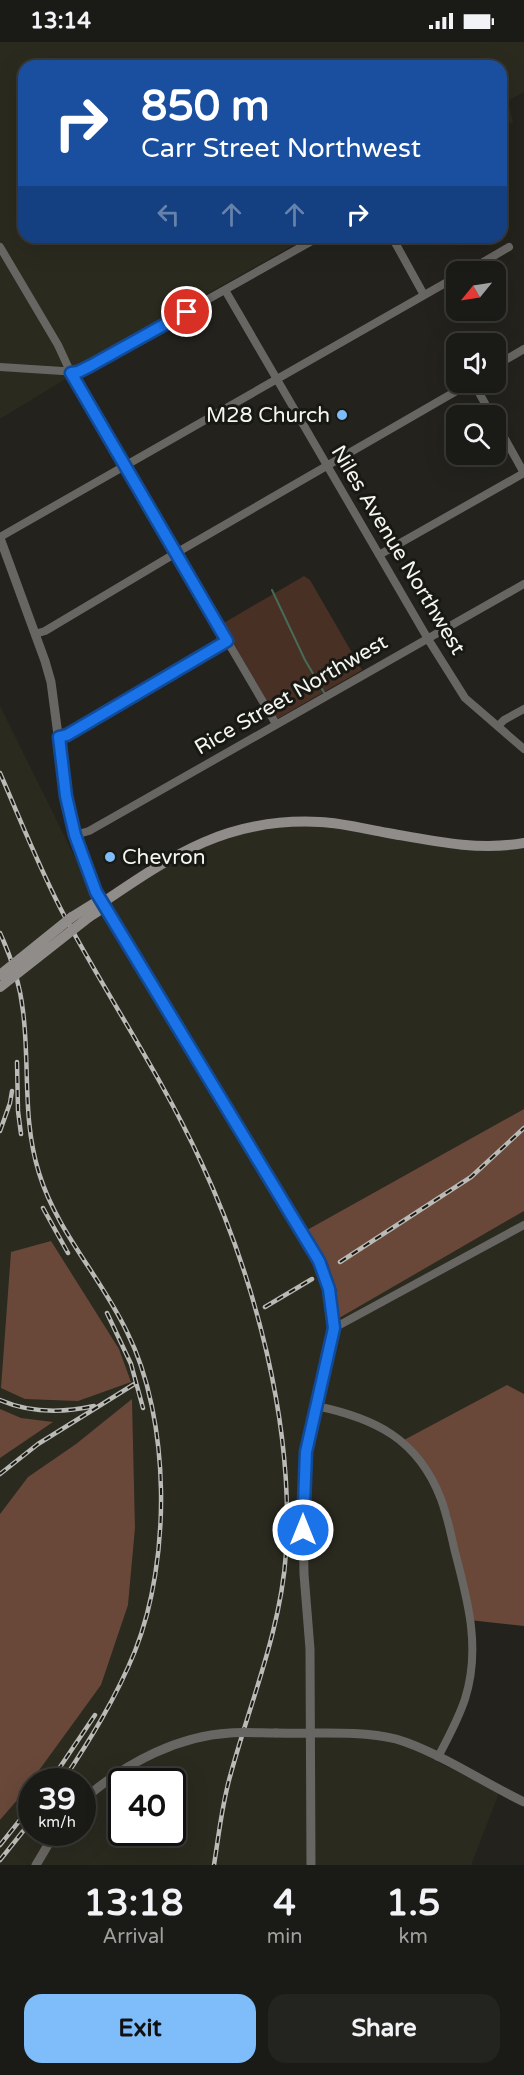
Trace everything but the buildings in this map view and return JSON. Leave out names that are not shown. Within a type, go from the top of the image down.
[{"type":"main road","points":[[0,975],[72,917],[97,912],[102,903],[173,856],[242,828],[281,822],[320,822],[450,844],[491,846],[524,843]]},
{"type":"main road","points":[[0,987],[87,913]]},
{"type":"street","points":[[0,367],[78,372],[308,243]]},
{"type":"street","points":[[395,243],[424,295]]},
{"type":"street","points":[[0,247],[124,465],[276,724]]},
{"type":"street","points":[[485,261],[509,247]]},
{"type":"street","points":[[311,1865],[312,1733],[303,1508],[306,1452],[334,1328],[329,1289],[319,1261],[102,903],[83,860],[66,796],[51,682],[0,537],[446,283]]},
{"type":"street","name":"Niles Avenue Northwest","points":[[225,290],[428,639],[465,698],[524,749]]},
{"type":"street","points":[[506,360],[524,350]]},
{"type":"street","points":[[35,634],[45,631],[454,393]]},
{"type":"street","points":[[379,555],[523,468],[506,439]]},
{"type":"street","name":"Rice Street Northwest","points":[[75,835],[90,831],[524,584]]},
{"type":"street","points":[[59,737],[67,735],[227,641]]},
{"type":"street","points":[[498,726],[524,709]]},
{"type":"street","points":[[334,1328],[524,1225]]},
{"type":"street","points":[[316,1406],[360,1416],[395,1436],[423,1465],[442,1500],[469,1605],[473,1646],[471,1674],[465,1698],[456,1722],[438,1757]]},
{"type":"street","points":[[96,1789],[131,1765],[170,1747],[197,1738],[228,1733],[312,1733],[395,1739],[416,1746],[524,1802]]},
{"type":"street","points":[[36,1865],[47,1846]]},
{"type":"shaded area","points":[[0,42],[524,42],[524,92],[508,101],[513,122],[507,125],[507,60],[18,60],[18,243],[297,243],[103,352],[82,369],[0,419]]},
{"type":"shaded area","points":[[304,576],[310,580],[362,670],[277,719],[222,624]]},
{"type":"shaded area","points":[[0,706],[98,904],[218,832],[306,823],[516,846],[524,844],[524,1109],[307,1230],[327,1261],[337,1291],[335,1320],[524,1211],[524,1394],[507,1385],[450,1514],[471,1628],[472,1684],[436,1761],[499,1793],[471,1865],[0,1865],[0,1820],[18,1799],[18,1846],[96,1846],[96,1768],[41,1768],[101,1685],[128,1605],[135,1528],[132,1400],[76,1444],[28,1477],[0,1514]]},
{"type":"shaded area","points":[[524,1109],[524,1211],[334,1321],[337,1291],[327,1261],[307,1230]]},
{"type":"shaded area","points":[[51,1241],[119,1349],[131,1382],[78,1401],[25,1399],[1,1388],[11,1252]]},
{"type":"shaded area","points":[[507,1385],[524,1394],[524,1626],[469,1620],[450,1514],[404,1440]]},
{"type":"shaded area","points":[[132,1399],[135,1528],[128,1605],[101,1685],[41,1768],[18,1768],[18,1799],[0,1820],[0,1514],[28,1477],[76,1444]]},
{"type":"shaded area","points":[[0,1409],[21,1418],[53,1422],[0,1458]]},
{"type":"waterway","points":[[272,590],[305,660],[325,694]]},
{"type":"railway","points":[[0,773],[65,917],[169,1099],[201,1162],[238,1254],[254,1303],[277,1403],[284,1454],[287,1504],[283,1581],[272,1637],[228,1784],[214,1865]]},
{"type":"railway","points":[[0,933],[22,1001],[28,1113],[39,1173],[47,1195],[68,1235],[105,1292],[127,1332],[141,1367],[152,1406],[158,1448],[161,1490],[160,1533],[147,1615],[120,1685],[71,1768]]},
{"type":"railway","points":[[17,1062],[21,1134]]},
{"type":"railway","points":[[0,1131],[12,1091]]},
{"type":"railway","points":[[340,1262],[471,1177],[524,1128]]},
{"type":"railway","points":[[43,1208],[68,1253]]},
{"type":"railway","points":[[265,1307],[312,1279]]},
{"type":"railway","points":[[107,1313],[131,1364],[143,1408]]},
{"type":"railway","points":[[0,1474],[38,1444],[136,1383]]},
{"type":"railway","points":[[0,1400],[23,1407],[46,1410],[70,1410],[94,1406]]},
{"type":"railway","points":[[59,1768],[95,1715]]},
{"type":"railway","points":[[0,1845],[18,1822]]},
{"type":"railway","points":[[0,1860],[18,1838]]},
{"type":"place","name":"M28 Church","points":[[342,415]]},
{"type":"place","name":"Chevron","points":[[110,857]]},
{"type":"route","points":[[187,312],[90,366],[71,373],[227,641],[67,735],[59,737],[66,796],[75,835],[96,892],[325,1274],[332,1305],[334,1328],[306,1452],[303,1530]]}]
